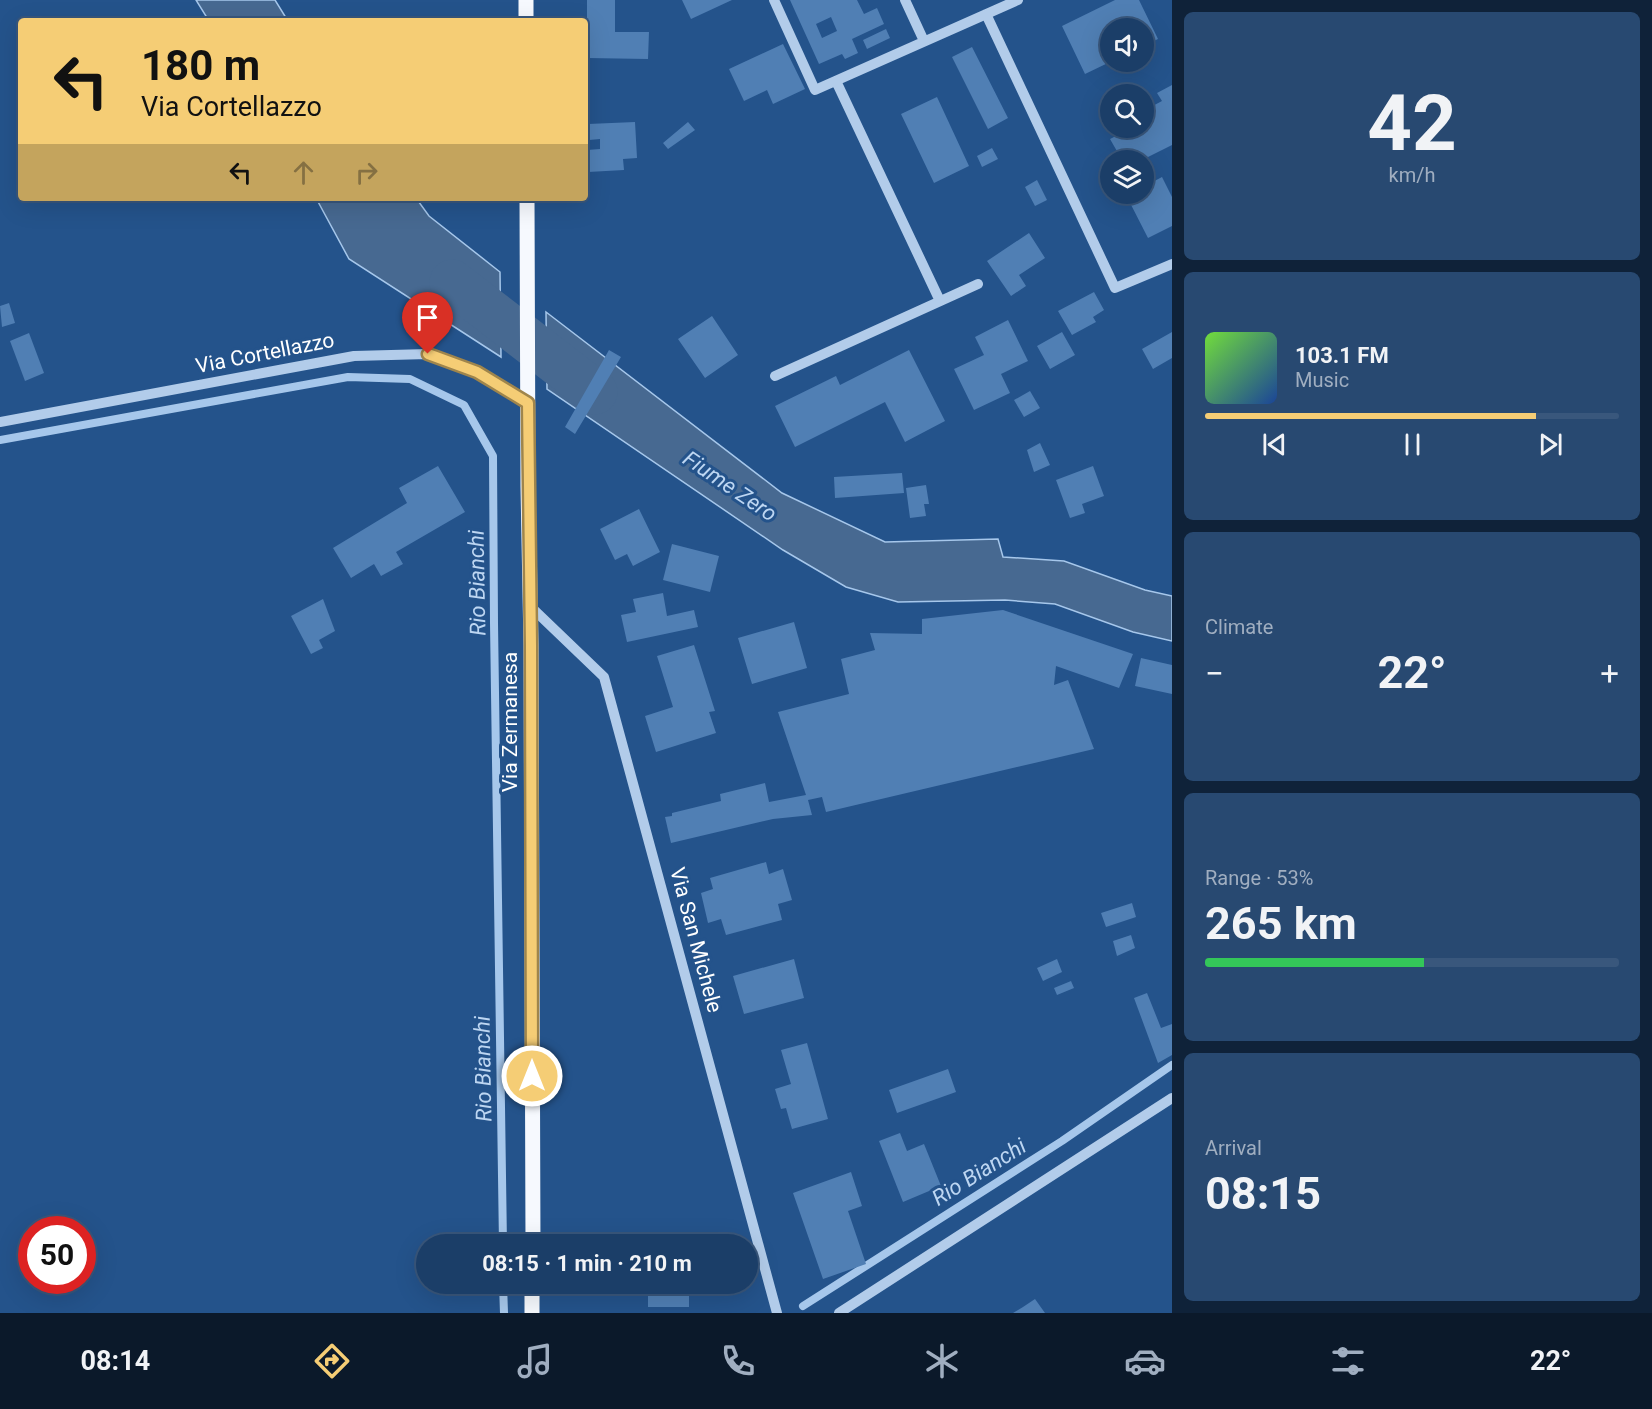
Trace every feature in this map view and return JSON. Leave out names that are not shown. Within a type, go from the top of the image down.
[{"type":"main road","points":[[526,0],[526,18]]},
{"type":"main road","name":"Via Zermanesa","points":[[527,201],[533,1234]]},
{"type":"main road","points":[[532,1294],[532,1313]]},
{"type":"street","points":[[774,0],[815,90],[1018,0]]},
{"type":"street","points":[[905,0],[924,41]]},
{"type":"street","points":[[986,14],[1115,288],[1172,264]]},
{"type":"street","points":[[836,81],[940,301]]},
{"type":"street","points":[[775,376],[978,284]]},
{"type":"street","name":"Via Cortellazzo","points":[[0,422],[354,356],[428,354],[477,372],[528,403]]},
{"type":"street","name":"Via San Michele","points":[[530,606],[604,677],[777,1313]]},
{"type":"street","points":[[839,1313],[1172,1098]]},
{"type":"water","points":[[196,0],[275,0],[286,18],[207,18]]},
{"type":"water","points":[[318,201],[418,201],[429,216],[500,272],[501,357],[349,259]]},
{"type":"water","points":[[546,312],[782,493],[885,542],[998,539],[1003,557],[1064,561],[1145,590],[1172,596],[1172,641],[1133,632],[1055,604],[1005,600],[898,602],[846,587],[783,550],[547,389]]},
{"type":"building","points":[[587,0],[615,0],[615,32],[649,32],[648,59],[588,58]]},
{"type":"building","points":[[682,0],[732,0],[691,19]]},
{"type":"building","points":[[790,0],[857,0],[864,14],[877,8],[884,24],[852,39],[858,53],[845,59],[842,54],[819,64]],"holes":[[[831,17],[837,31],[822,38],[816,24]]]},
{"type":"building","points":[[1115,0],[1139,0],[1148,18],[1100,18],[1100,67],[1085,74],[1062,26]]},
{"type":"building","points":[[886,29],[890,38],[867,49],[863,40]]},
{"type":"building","points":[[783,44],[805,89],[773,104],[767,90],[744,101],[729,69]]},
{"type":"building","points":[[972,47],[1008,118],[988,129],[952,57]]},
{"type":"building","points":[[1172,85],[1172,145],[1154,154],[1154,150],[1116,150],[1110,139],[1112,138],[1154,138],[1154,105],[1162,101],[1157,93]]},
{"type":"building","points":[[937,97],[969,166],[934,183],[901,114]]},
{"type":"building","points":[[635,122],[637,158],[623,159],[624,170],[588,172],[588,150],[600,149],[600,139],[589,140],[588,124]]},
{"type":"building","points":[[688,122],[695,130],[668,149],[663,143]]},
{"type":"building","points":[[992,148],[998,159],[982,167],[977,156]]},
{"type":"building","points":[[1162,177],[1172,197],[1172,226],[1148,238],[1131,204],[1154,204],[1154,181]]},
{"type":"building","points":[[1037,180],[1047,200],[1035,206],[1025,187]]},
{"type":"building","points":[[1029,233],[1045,258],[1019,275],[1026,286],[1011,296],[987,261]]},
{"type":"building","points":[[1094,292],[1104,310],[1093,317],[1096,322],[1072,335],[1058,311]]},
{"type":"building","points":[[9,303],[15,323],[2,327],[0,306]]},
{"type":"building","points":[[712,316],[738,355],[705,378],[678,339]]},
{"type":"building","points":[[1008,320],[1028,361],[1001,374],[1010,393],[974,410],[954,369],[984,355],[975,337]]},
{"type":"building","points":[[1062,332],[1075,355],[1050,369],[1037,346]]},
{"type":"building","points":[[1172,332],[1172,358],[1153,369],[1142,349]]},
{"type":"building","points":[[29,333],[44,373],[25,381],[10,341]]},
{"type":"building","points":[[609,350],[621,357],[575,434],[565,427]]},
{"type":"building","points":[[909,350],[945,421],[905,442],[885,402],[795,447],[775,406],[836,376],[840,385]]},
{"type":"building","points":[[1030,391],[1040,408],[1024,417],[1014,400]]},
{"type":"building","points":[[1040,443],[1050,465],[1034,472],[1027,450]]},
{"type":"building","points":[[438,466],[465,512],[396,552],[403,564],[381,576],[374,564],[351,578],[333,548],[407,503],[399,488]]},
{"type":"building","points":[[1093,466],[1104,496],[1082,504],[1085,513],[1070,518],[1056,480]]},
{"type":"building","points":[[902,473],[904,493],[835,498],[834,477]]},
{"type":"building","points":[[926,485],[929,504],[924,504],[926,516],[910,518],[906,488]]},
{"type":"building","points":[[639,509],[660,552],[633,566],[627,554],[615,560],[600,529]]},
{"type":"building","points":[[672,544],[719,556],[710,592],[663,580]]},
{"type":"building","points":[[663,593],[667,616],[694,610],[698,627],[627,642],[621,615],[636,612],[633,599]]},
{"type":"building","points":[[323,599],[335,631],[319,640],[323,648],[311,654],[291,616]]},
{"type":"building","points":[[1003,610],[1133,654],[1119,688],[1056,666],[1054,685],[1068,680],[1094,749],[826,812],[822,797],[808,800],[812,815],[773,819],[671,843],[665,817],[672,816],[672,813],[721,801],[720,794],[765,783],[769,802],[806,795],[778,712],[849,694],[841,659],[875,650],[870,633],[922,634],[922,619]]},
{"type":"building","points":[[794,622],[807,668],[752,684],[738,638]]},
{"type":"building","points":[[694,645],[715,711],[709,712],[716,733],[656,752],[645,716],[673,707],[657,656]]},
{"type":"building","points":[[1141,658],[1172,665],[1172,694],[1135,686]]},
{"type":"building","points":[[766,862],[769,874],[783,869],[792,900],[778,904],[782,920],[726,935],[721,919],[708,923],[701,893],[713,889],[710,878]]},
{"type":"building","points":[[1132,903],[1136,917],[1106,927],[1101,913]]},
{"type":"building","points":[[1131,935],[1135,948],[1117,956],[1113,941]]},
{"type":"building","points":[[794,959],[804,998],[744,1014],[733,976]]},
{"type":"building","points":[[1057,959],[1062,972],[1043,981],[1037,968]]},
{"type":"building","points":[[1071,981],[1074,988],[1057,995],[1054,988]]},
{"type":"building","points":[[1147,993],[1161,1028],[1172,1024],[1172,1055],[1158,1063],[1134,998]]},
{"type":"building","points":[[807,1043],[828,1119],[792,1129],[786,1108],[781,1109],[775,1089],[791,1084],[781,1050]]},
{"type":"building","points":[[948,1069],[956,1092],[897,1113],[889,1090]]},
{"type":"building","points":[[900,1133],[907,1151],[924,1144],[941,1186],[903,1202],[879,1141]]},
{"type":"building","points":[[851,1172],[862,1206],[848,1211],[866,1264],[823,1279],[793,1193]]},
{"type":"building","points":[[648,1294],[689,1294],[689,1307],[648,1307]]},
{"type":"building","points":[[1035,1299],[1045,1313],[1013,1313],[1023,1307]]},
{"type":"waterway","name":"Fiume Zero","points":[[452,282],[595,392]]},
{"type":"waterway","name":"Rio Bianchi","points":[[0,440],[348,377],[410,379],[464,405],[493,456],[503,1234]]},
{"type":"waterway","name":"Rio Bianchi","points":[[803,1306],[1062,1141],[1172,1065]]},
{"type":"waterway","name":"Rio Bianchi","points":[[503,1294],[504,1313]]},
{"type":"route","points":[[428,354],[477,372],[528,403],[532,1076]]}]
